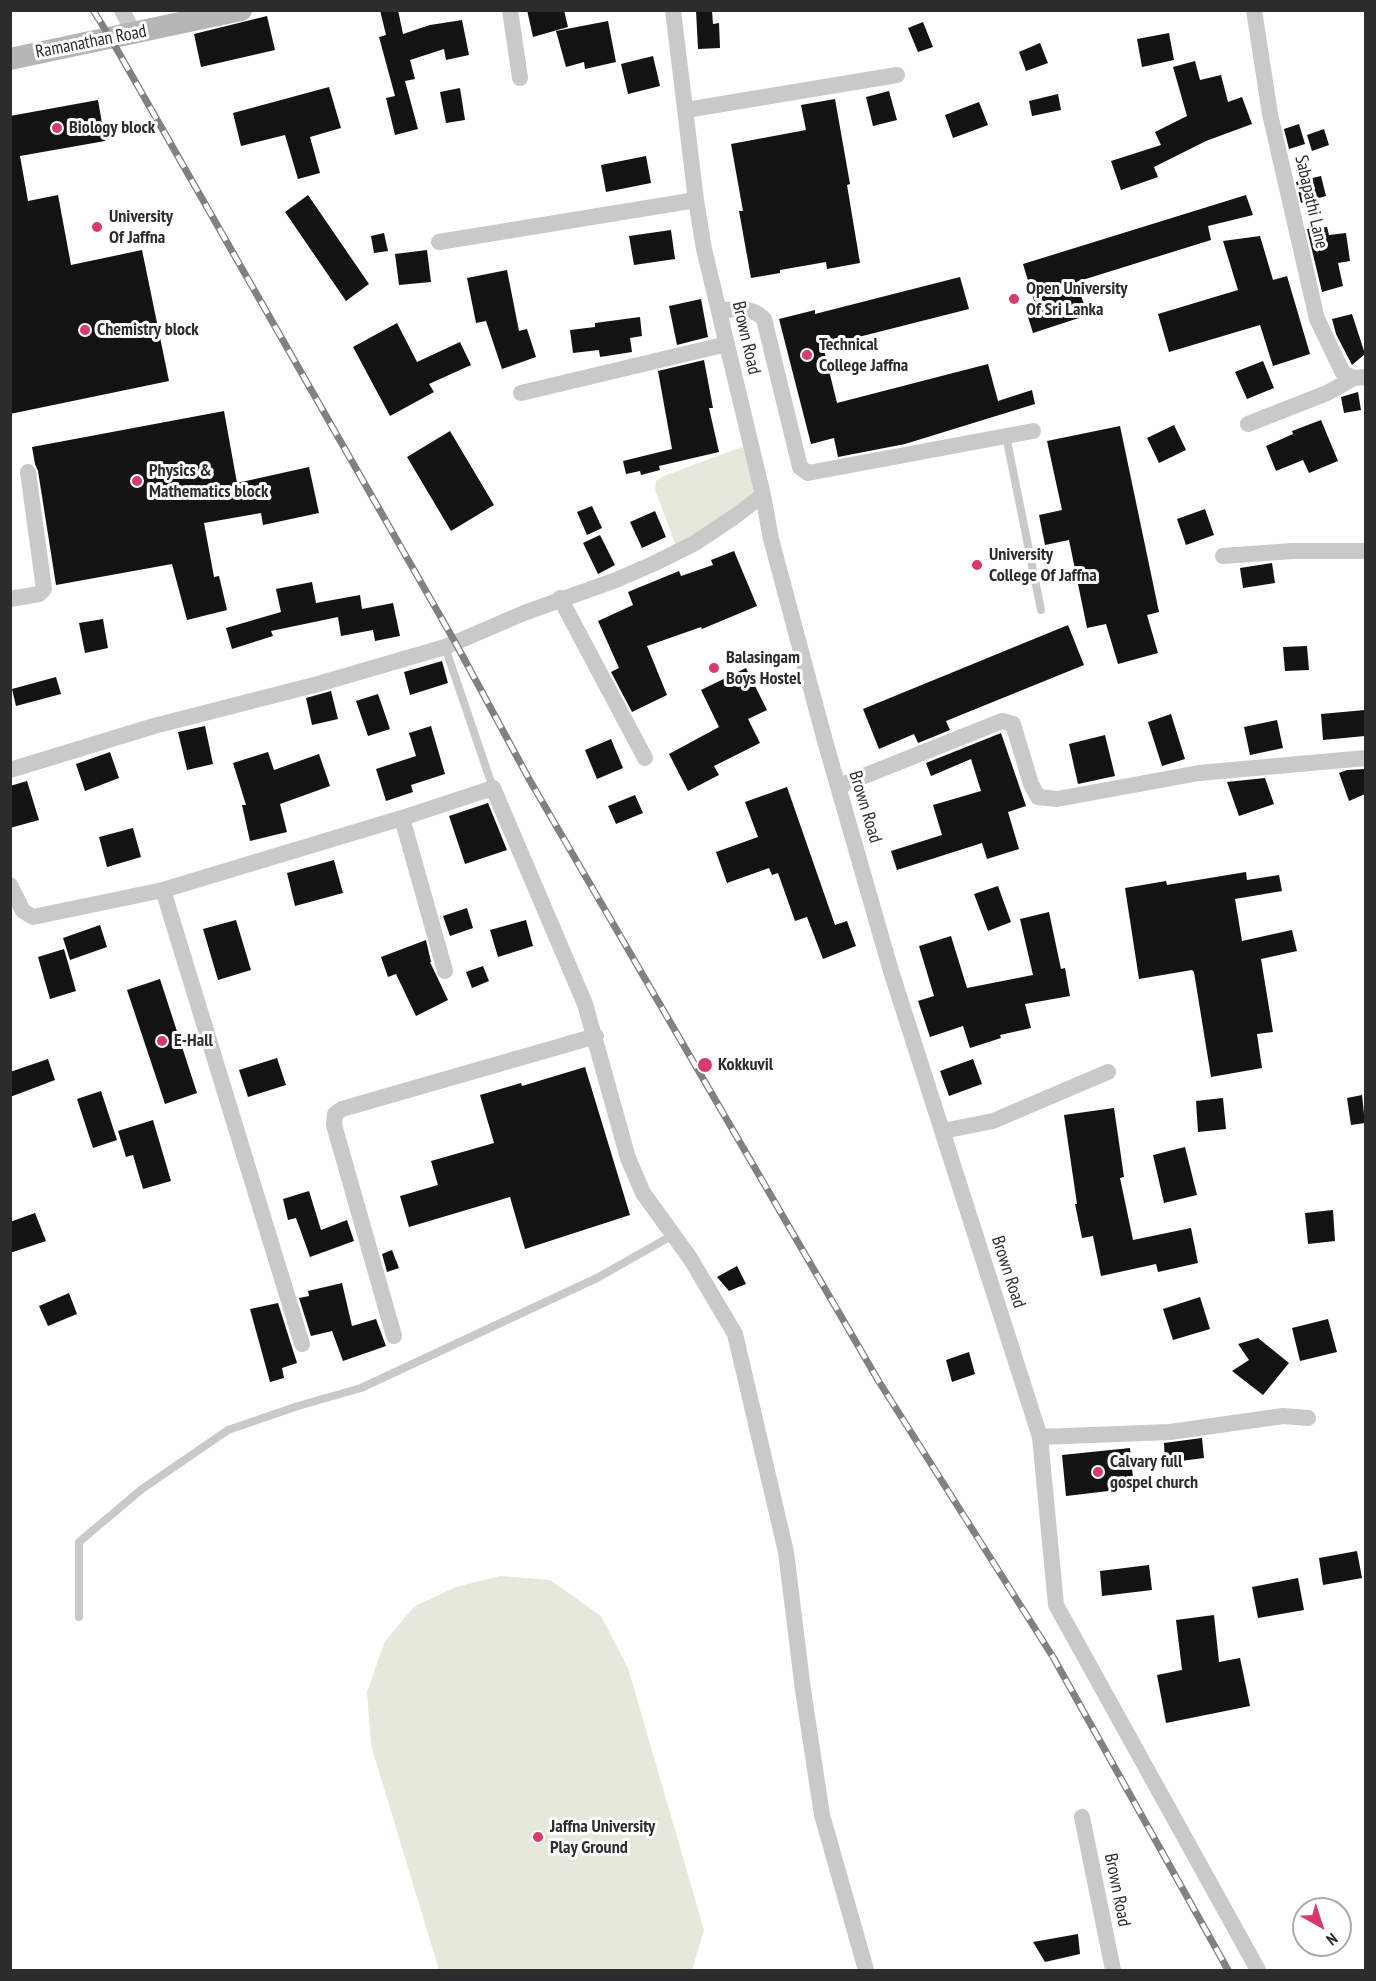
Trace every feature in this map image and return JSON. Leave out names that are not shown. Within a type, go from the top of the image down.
[{"type":"main road","name":"Ramanathan Road","points":[[10,59],[241,10]]},
{"type":"street","points":[[122,10],[134,34]]},
{"type":"street","points":[[510,10],[520,78]]},
{"type":"street","name":"Brown Road","points":[[672,10],[696,200],[771,539],[891,971],[1040,1437],[1056,1605],[1258,1971]]},
{"type":"street","name":"Sabapathi Lane","points":[[1254,10],[1270,114],[1317,319],[1343,373],[1360,377]]},
{"type":"street","points":[[686,110],[897,75]]},
{"type":"street","points":[[439,242],[696,200]]},
{"type":"street","points":[[719,310],[750,309],[764,319],[800,467],[808,473],[1033,431]]},
{"type":"street","points":[[521,393],[727,344]]},
{"type":"street","points":[[1248,424],[1327,393],[1360,377]]},
{"type":"street","points":[[10,599],[39,594],[44,589],[28,472]]},
{"type":"street","points":[[10,770],[154,726],[318,684],[445,647],[560,598],[616,580],[694,543],[763,495]]},
{"type":"street","points":[[1223,556],[1292,551],[1365,551]]},
{"type":"street","points":[[560,598],[645,758]]},
{"type":"street","points":[[839,786],[1002,721],[1013,724],[1031,784],[1038,797],[1057,799],[1199,773],[1365,758]]},
{"type":"street","points":[[10,885],[23,911],[33,917],[163,890],[493,788],[585,1004],[596,1036],[628,1158],[644,1193],[690,1258],[735,1334],[786,1552],[803,1690],[822,1815],[866,1971]]},
{"type":"street","points":[[402,818],[445,971]]},
{"type":"street","points":[[163,890],[302,1344]]},
{"type":"street","points":[[394,1336],[334,1125],[334,1114],[342,1109],[596,1036]]},
{"type":"street","points":[[943,1131],[993,1121],[1108,1072]]},
{"type":"street","points":[[1040,1437],[1170,1432],[1283,1416],[1308,1418]]},
{"type":"street","name":"Brown Road","points":[[1082,1817],[1113,1971]]},
{"type":"lane","points":[[1006,436],[1041,610]]},
{"type":"lane","points":[[445,647],[493,788]]},
{"type":"lane","points":[[79,1617],[79,1542],[142,1489],[228,1430],[298,1406],[361,1388],[597,1278],[673,1235]]},
{"type":"shaded area","points":[[750,444],[763,495],[678,551],[655,490],[656,481]]},
{"type":"shaded area","name":"Jaffna University Play Ground","points":[[500,1576],[550,1580],[601,1616],[628,1668],[704,1930],[692,1970],[439,1970],[371,1745],[367,1692],[385,1641],[415,1606],[456,1587]]},
{"type":"building","points":[[380,10],[398,10],[403,34],[430,25],[462,20],[469,55],[446,60],[444,49],[410,60],[415,79],[405,81],[418,129],[395,135],[386,98],[395,96],[379,37],[386,35]]},
{"type":"building","points":[[527,10],[564,10],[568,27],[533,37]]},
{"type":"building","points":[[696,10],[712,10],[713,24],[719,23],[720,48],[698,49]]},
{"type":"building","points":[[267,16],[275,50],[201,67],[194,34]]},
{"type":"building","points":[[608,21],[616,62],[585,69],[584,62],[566,67],[556,31]]},
{"type":"building","points":[[923,22],[933,47],[918,52],[908,28]]},
{"type":"building","points":[[1169,33],[1174,60],[1142,67],[1137,39]]},
{"type":"building","points":[[1040,43],[1048,63],[1026,71],[1019,52]]},
{"type":"building","points":[[653,56],[660,86],[628,94],[621,64]]},
{"type":"building","points":[[1195,61],[1200,80],[1221,75],[1228,102],[1242,97],[1252,124],[1206,141],[1154,167],[1158,177],[1121,190],[1111,161],[1161,145],[1155,132],[1187,116],[1173,67]]},
{"type":"building","points":[[329,87],[341,128],[310,137],[320,173],[298,179],[285,135],[241,146],[233,113]]},
{"type":"building","points":[[460,88],[465,120],[446,123],[440,92]]},
{"type":"building","points":[[889,91],[897,120],[873,126],[866,97]]},
{"type":"building","points":[[1058,94],[1061,110],[1032,116],[1029,101]]},
{"type":"building","points":[[835,99],[850,184],[847,185],[860,263],[827,269],[826,262],[751,278],[739,211],[743,211],[731,144],[806,130],[801,105]]},
{"type":"building","name":"Chemistry block","points":[[98,100],[105,141],[20,156],[28,201],[58,195],[71,265],[142,250],[169,381],[10,414],[10,116]]},
{"type":"building","points":[[979,102],[988,125],[953,138],[945,115]]},
{"type":"building","points":[[1299,124],[1305,144],[1289,149],[1284,129]]},
{"type":"building","points":[[1324,129],[1329,145],[1312,151],[1307,135]]},
{"type":"building","points":[[646,156],[651,183],[606,192],[601,165]]},
{"type":"building","points":[[1321,176],[1326,196],[1301,203],[1296,182]]},
{"type":"building","points":[[308,195],[369,284],[346,301],[285,212]]},
{"type":"building","points":[[1246,195],[1253,215],[1208,226],[1211,240],[1076,282],[1088,315],[1033,333],[1027,314],[1037,311],[1023,264]]},
{"type":"building","points":[[1327,227],[1329,235],[1346,233],[1350,261],[1338,263],[1343,286],[1322,292],[1307,229]]},
{"type":"building","points":[[671,230],[675,259],[634,265],[629,236]]},
{"type":"building","points":[[384,233],[388,251],[374,253],[371,236]]},
{"type":"building","points":[[1260,236],[1273,280],[1287,276],[1310,354],[1273,366],[1260,325],[1169,352],[1158,314],[1238,290],[1223,241]]},
{"type":"building","points":[[427,250],[431,282],[399,285],[395,254]]},
{"type":"building","points":[[507,270],[519,331],[527,329],[536,357],[502,369],[486,321],[476,323],[467,278]]},
{"type":"building","name":"Technical College Jaffna","points":[[960,277],[969,309],[823,346],[837,403],[988,364],[998,401],[1032,390],[1035,404],[905,444],[838,457],[834,438],[811,444],[779,319],[815,310],[815,314]]},
{"type":"building","points":[[701,299],[708,337],[677,345],[669,306]]},
{"type":"building","points":[[1352,314],[1365,354],[1352,365],[1336,334],[1332,319]]},
{"type":"building","points":[[640,317],[642,336],[630,338],[632,352],[600,357],[599,350],[573,353],[570,330],[595,327],[595,323]]},
{"type":"building","points":[[397,323],[417,362],[460,342],[471,365],[429,384],[434,392],[390,416],[353,347]]},
{"type":"building","points":[[704,360],[713,408],[709,408],[719,452],[659,466],[660,470],[641,475],[640,471],[626,474],[623,461],[672,449],[658,371]]},
{"type":"building","points":[[1263,361],[1274,388],[1247,399],[1235,372]]},
{"type":"building","points":[[1358,392],[1361,410],[1344,413],[1341,397]]},
{"type":"building","name":"Physics & Mathematics block","points":[[224,411],[237,483],[309,467],[319,513],[263,525],[261,513],[204,523],[214,577],[219,576],[227,610],[187,620],[172,564],[56,585],[32,447]]},
{"type":"building","points":[[1321,420],[1338,461],[1309,473],[1303,460],[1276,471],[1266,446],[1293,434],[1292,431]]},
{"type":"building","points":[[1174,425],[1186,450],[1159,463],[1147,438]]},
{"type":"building","points":[[1120,426],[1159,612],[1147,615],[1158,653],[1118,664],[1106,624],[1087,628],[1069,540],[1045,545],[1039,515],[1062,510],[1047,441]]},
{"type":"building","points":[[450,431],[494,505],[451,531],[407,457]]},
{"type":"building","points":[[592,506],[602,528],[587,535],[577,512]]},
{"type":"building","points":[[1205,509],[1214,535],[1186,545],[1177,519]]},
{"type":"building","points":[[655,511],[666,537],[642,548],[630,522]]},
{"type":"building","points":[[600,535],[615,565],[598,574],[583,543]]},
{"type":"building","points":[[734,551],[757,606],[702,629],[701,627],[647,646],[667,695],[632,712],[611,672],[619,668],[598,621],[633,605],[628,592],[679,571],[681,576],[713,565],[711,560]]},
{"type":"building","points":[[1272,563],[1275,583],[1243,588],[1240,568]]},
{"type":"building","points":[[312,582],[316,603],[360,595],[362,609],[393,603],[400,636],[375,641],[373,630],[341,636],[338,617],[271,631],[273,636],[232,649],[226,628],[281,612],[276,589]]},
{"type":"building","points":[[103,619],[108,648],[85,653],[79,623]]},
{"type":"building","points":[[1068,625],[1084,665],[946,721],[950,730],[918,743],[914,734],[879,749],[863,709]]},
{"type":"building","points":[[1307,646],[1309,670],[1285,671],[1283,647]]},
{"type":"building","points":[[442,661],[448,683],[410,695],[404,672]]},
{"type":"building","points":[[746,668],[767,710],[748,719],[760,743],[714,766],[719,775],[688,791],[669,754],[719,727],[701,690]]},
{"type":"building","points":[[56,677],[61,694],[16,706],[12,689]]},
{"type":"building","points":[[331,691],[338,719],[312,725],[306,698]]},
{"type":"building","points":[[378,694],[390,729],[368,736],[356,701]]},
{"type":"building","points":[[1365,710],[1365,736],[1323,740],[1321,714]]},
{"type":"building","points":[[1171,714],[1185,759],[1162,766],[1148,722]]},
{"type":"building","points":[[1277,720],[1283,748],[1250,755],[1244,727]]},
{"type":"building","points":[[205,726],[213,764],[187,770],[178,732]]},
{"type":"building","points":[[431,726],[445,774],[411,785],[413,792],[386,801],[376,769],[416,756],[409,733]]},
{"type":"building","points":[[1001,733],[1026,806],[1008,812],[1019,849],[987,859],[982,843],[897,870],[891,851],[942,835],[933,805],[981,791],[971,759],[931,776],[926,763]]},
{"type":"building","points":[[1105,735],[1115,776],[1078,784],[1069,744]]},
{"type":"building","points":[[611,739],[623,768],[597,779],[585,750]]},
{"type":"building","points":[[110,752],[119,778],[85,791],[76,764]]},
{"type":"building","points":[[268,752],[274,770],[319,754],[330,786],[280,804],[287,832],[250,841],[242,805],[246,805],[233,763]]},
{"type":"building","points":[[1365,769],[1365,794],[1349,801],[1339,773]]},
{"type":"building","points":[[1265,778],[1274,804],[1239,816],[1227,782]]},
{"type":"building","points":[[27,781],[39,820],[10,828],[10,786]]},
{"type":"building","points":[[787,787],[835,925],[847,921],[856,946],[823,959],[807,917],[795,921],[778,873],[772,875],[769,868],[727,883],[716,852],[758,837],[745,802]]},
{"type":"building","points":[[635,795],[643,813],[616,824],[608,806]]},
{"type":"building","points":[[488,803],[507,850],[465,864],[449,816]]},
{"type":"building","points":[[133,828],[141,857],[107,867],[99,837]]},
{"type":"building","points":[[334,860],[343,893],[295,906],[287,873]]},
{"type":"building","points":[[1246,872],[1247,880],[1279,875],[1282,891],[1235,899],[1242,941],[1292,930],[1297,951],[1261,959],[1273,1032],[1257,1034],[1262,1068],[1211,1077],[1194,972],[1192,970],[1139,979],[1125,888],[1166,881],[1167,885]]},
{"type":"building","points":[[998,886],[1011,922],[988,931],[974,894]]},
{"type":"building","points":[[467,908],[473,928],[450,936],[443,916]]},
{"type":"building","points":[[1049,912],[1061,969],[1065,968],[1070,996],[1025,1004],[1031,1028],[1000,1035],[1001,1038],[970,1048],[963,1026],[930,1037],[918,1001],[934,996],[919,946],[951,936],[967,988],[1033,975],[1020,919]]},
{"type":"building","points":[[236,920],[251,970],[218,980],[203,929]]},
{"type":"building","points":[[526,920],[533,946],[498,957],[490,930]]},
{"type":"building","points":[[100,925],[107,947],[70,960],[63,938]]},
{"type":"building","points":[[426,940],[430,962],[448,1000],[416,1016],[396,974],[388,977],[381,957]]},
{"type":"building","points":[[64,949],[76,991],[50,999],[38,957]]},
{"type":"building","points":[[483,966],[489,981],[472,988],[466,972]]},
{"type":"building","name":"E-Hall","points":[[160,979],[197,1093],[165,1104],[127,990]]},
{"type":"building","points":[[277,1058],[286,1085],[248,1097],[239,1070]]},
{"type":"building","points":[[48,1059],[55,1080],[10,1097],[10,1072]]},
{"type":"building","points":[[973,1059],[982,1084],[949,1096],[940,1071]]},
{"type":"building","points":[[585,1067],[630,1215],[525,1249],[510,1197],[409,1227],[400,1196],[438,1185],[431,1161],[494,1143],[480,1095],[521,1083],[522,1086]]},
{"type":"building","points":[[101,1091],[117,1140],[93,1148],[77,1099]]},
{"type":"building","points":[[1362,1095],[1365,1123],[1351,1125],[1347,1098]]},
{"type":"building","points":[[1223,1098],[1226,1129],[1198,1132],[1196,1101]]},
{"type":"building","points":[[1114,1108],[1124,1177],[1120,1178],[1133,1240],[1191,1228],[1198,1263],[1158,1272],[1156,1264],[1101,1276],[1093,1236],[1082,1238],[1075,1204],[1077,1204],[1064,1115]]},
{"type":"building","points":[[153,1120],[171,1181],[143,1189],[133,1155],[126,1157],[118,1131]]},
{"type":"building","points":[[1185,1147],[1197,1195],[1164,1203],[1153,1155]]},
{"type":"building","points":[[309,1191],[321,1230],[347,1220],[354,1241],[310,1257],[296,1218],[288,1220],[283,1199]]},
{"type":"building","points":[[1333,1210],[1335,1241],[1308,1244],[1305,1213]]},
{"type":"building","points":[[35,1213],[46,1241],[10,1253],[10,1222]]},
{"type":"building","points":[[392,1250],[399,1268],[387,1272],[382,1254]]},
{"type":"building","points":[[737,1266],[746,1284],[729,1291],[717,1277]]},
{"type":"building","points":[[342,1283],[352,1326],[376,1319],[386,1346],[343,1361],[332,1331],[311,1336],[299,1298],[309,1296],[308,1291]]},
{"type":"building","points":[[69,1293],[77,1314],[48,1326],[39,1306]]},
{"type":"building","points":[[1200,1297],[1210,1329],[1173,1340],[1163,1309]]},
{"type":"building","points":[[278,1303],[297,1363],[282,1368],[284,1378],[270,1382],[250,1309]]},
{"type":"building","points":[[1328,1319],[1337,1352],[1300,1361],[1292,1328]]},
{"type":"building","points":[[1258,1338],[1289,1363],[1263,1395],[1232,1371],[1249,1360],[1238,1344]]},
{"type":"building","points":[[969,1352],[975,1374],[952,1382],[946,1360]]},
{"type":"building","points":[[1202,1438],[1204,1458],[1165,1463],[1164,1443]]},
{"type":"building","name":"Calvary full gospel church","points":[[1130,1448],[1134,1488],[1066,1496],[1062,1455]]},
{"type":"building","points":[[1357,1551],[1362,1578],[1323,1585],[1319,1558]]},
{"type":"building","points":[[1149,1565],[1152,1590],[1102,1596],[1100,1571]]},
{"type":"building","points":[[1298,1578],[1304,1610],[1258,1618],[1252,1587]]},
{"type":"building","points":[[1214,1615],[1219,1662],[1240,1658],[1250,1706],[1166,1723],[1157,1675],[1182,1670],[1176,1620]]},
{"type":"building","points":[[1078,1934],[1080,1954],[1045,1962],[1033,1942]]},
{"type":"railway","points":[[93,10],[455,642],[529,779],[878,1380],[1053,1657],[1228,1970]]},
{"type":"place","name":"Biology block","points":[[57,128]]},
{"type":"place","name":"University Of Jaffna","points":[[97,227]]},
{"type":"place","name":"Open University Of Sri Lanka","points":[[1014,299]]},
{"type":"place","name":"Chemistry block","points":[[85,330]]},
{"type":"place","name":"Technical College Jaffna","points":[[807,355]]},
{"type":"place","name":"Physics & Mathematics block","points":[[137,481]]},
{"type":"place","name":"University College Of Jaffna","points":[[977,565]]},
{"type":"place","name":"Balasingam Boys Hostel","points":[[714,668]]},
{"type":"place","name":"E-Hall","points":[[162,1041]]},
{"type":"place","name":"Kokkuvil","points":[[705,1065]]},
{"type":"place","name":"Calvary full gospel church","points":[[1098,1472]]},
{"type":"place","name":"Jaffna University Play Ground","points":[[538,1837]]}]
